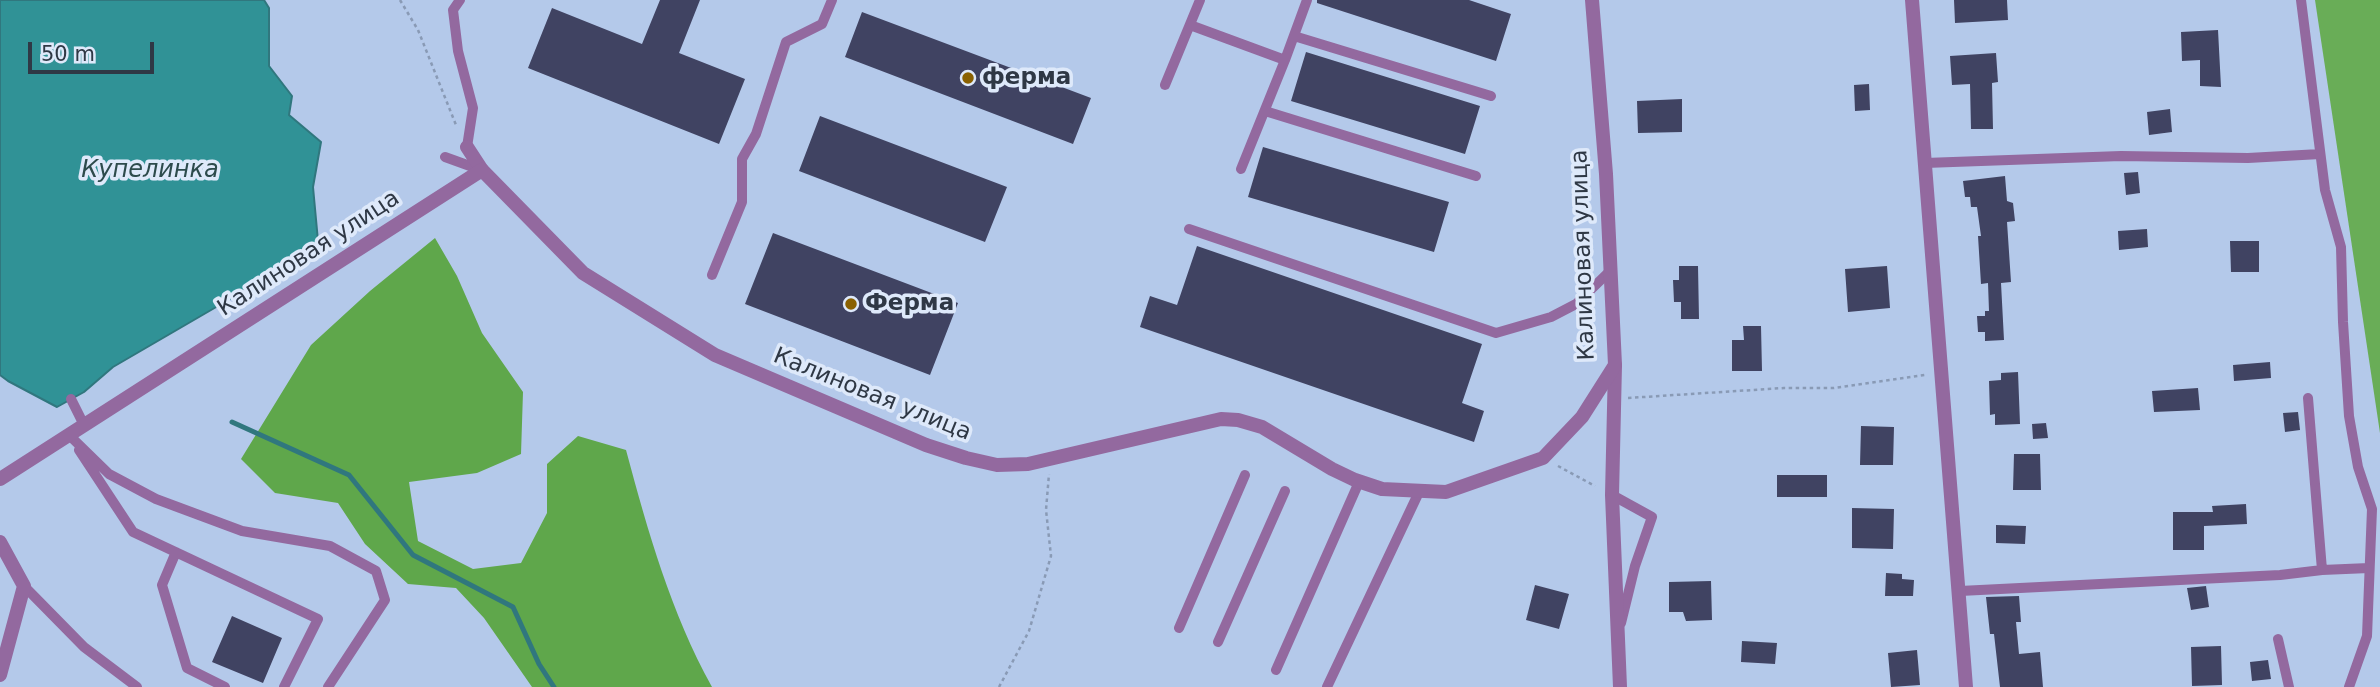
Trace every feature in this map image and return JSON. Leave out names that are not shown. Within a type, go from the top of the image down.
[{"type":"street","name":"Калиновая улица","points":[[0,480],[482,170],[583,273],[715,355],[926,445],[997,465],[1028,464],[1221,419],[1238,420],[1262,427],[1359,482],[1382,489],[1446,492],[1543,458],[1582,417],[1615,365],[1606,174],[1592,0]]},
{"type":"street","points":[[1912,0],[1966,687]]},
{"type":"street","points":[[467,147],[482,170]]},
{"type":"street","points":[[1615,365],[1612,495],[1620,687]]},
{"type":"street","points":[[0,542],[24,586],[0,675]]},
{"type":"lane","points":[[460,0],[453,10],[458,51],[473,108],[467,147]]},
{"type":"lane","points":[[712,275],[742,202],[742,159],[757,134],[786,41],[822,24],[832,0]]},
{"type":"lane","points":[[1164,85],[1200,0]]},
{"type":"lane","points":[[1241,169],[1286,60],[1307,0]]},
{"type":"lane","points":[[2301,0],[2325,190],[2341,247],[2349,416],[2358,467],[2372,509],[2367,636],[2349,687]]},
{"type":"lane","points":[[1190,25],[1286,60]]},
{"type":"lane","points":[[1294,36],[1491,96]]},
{"type":"lane","points":[[1265,111],[1476,176]]},
{"type":"lane","points":[[1925,163],[2121,156],[2248,158],[2320,154]]},
{"type":"lane","points":[[445,157],[482,170]]},
{"type":"lane","points":[[1189,229],[1496,333],[1551,317],[1576,304],[1611,270]]},
{"type":"lane","points":[[2308,398],[2322,570]]},
{"type":"lane","points":[[71,400],[85,425]]},
{"type":"lane","points":[[69,435],[133,532],[318,619],[284,687]]},
{"type":"lane","points":[[69,435],[109,474],[156,499],[242,531],[330,546],[376,571],[385,600],[328,687]]},
{"type":"lane","points":[[1179,628],[1245,475]]},
{"type":"lane","points":[[1276,670],[1359,482]]},
{"type":"lane","points":[[1218,642],[1285,491]]},
{"type":"lane","points":[[1327,687],[1419,492]]},
{"type":"lane","points":[[1612,495],[1652,517],[1635,566],[1617,640]]},
{"type":"lane","points":[[176,552],[162,585],[187,668],[225,687]]},
{"type":"lane","points":[[1960,591],[2369,568]]},
{"type":"lane","points":[[24,586],[84,647],[137,687]]},
{"type":"lane","points":[[2278,639],[2289,687]]},
{"type":"path","points":[[400,0],[418,30],[467,147]]},
{"type":"path","points":[[1614,399],[1784,388],[1834,388],[1942,373]]},
{"type":"path","points":[[999,687],[1030,631],[1051,556],[1046,510],[1051,458]]},
{"type":"path","points":[[1543,458],[1612,495]]},
{"type":"green space","points":[[2315,0],[2380,0],[2380,433]]},
{"type":"green space","points":[[435,238],[457,276],[482,333],[523,392],[521,454],[477,473],[409,482],[418,541],[473,569],[521,563],[547,513],[547,464],[578,436],[626,450],[652,542],[673,601],[712,687],[532,687],[484,618],[456,588],[408,584],[365,544],[338,503],[275,493],[241,459],[311,345],[370,291]]},
{"type":"water","name":"Купелинка","points":[[0,0],[264,0],[269,8],[269,66],[292,96],[289,115],[321,142],[313,187],[318,241],[230,299],[113,367],[84,392],[57,407],[0,375]]},
{"type":"building","points":[[660,0],[700,0],[679,53],[745,79],[719,144],[528,68],[552,8],[642,44]]},
{"type":"building","points":[[1317,0],[1469,0],[1511,14],[1496,61],[1317,3]]},
{"type":"building","points":[[1954,0],[2007,0],[2008,20],[1955,23]]},
{"type":"building","name":"ферма","points":[[862,12],[1091,98],[1073,144],[845,57]]},
{"type":"building","points":[[2218,30],[2221,87],[2200,86],[2200,60],[2182,61],[2181,32]]},
{"type":"building","points":[[1306,52],[1480,106],[1465,154],[1291,101]]},
{"type":"building","points":[[1996,53],[1998,82],[1992,83],[1993,129],[1971,129],[1970,84],[1952,85],[1950,56]]},
{"type":"building","points":[[1869,84],[1870,110],[1855,111],[1854,85]]},
{"type":"building","points":[[1682,99],[1682,132],[1638,133],[1637,101]]},
{"type":"building","points":[[2170,109],[2172,132],[2149,135],[2147,112]]},
{"type":"building","name":"ферма","points":[[820,116],[1007,187],[985,242],[799,171]]},
{"type":"building","points":[[1263,147],[1449,202],[1434,252],[1248,197]]},
{"type":"building","points":[[2138,172],[2140,193],[2126,195],[2124,173]]},
{"type":"building","points":[[2005,176],[2007,201],[2013,203],[2015,221],[2007,222],[2011,282],[2001,283],[2004,340],[1985,341],[1985,332],[1978,332],[1977,316],[1985,316],[1985,311],[1989,311],[1988,283],[1981,284],[1978,236],[1981,236],[1977,207],[1971,207],[1970,197],[1965,197],[1963,181]]},
{"type":"building","points":[[2147,229],[2148,247],[2119,250],[2118,231]]},
{"type":"building","name":"Ферма","points":[[773,233],[958,303],[930,375],[745,304]]},
{"type":"building","points":[[2230,241],[2259,241],[2259,272],[2231,272]]},
{"type":"building","points":[[1197,246],[1482,344],[1462,403],[1484,411],[1474,442],[1140,327],[1150,296],[1177,305]]},
{"type":"building","points":[[1679,266],[1698,266],[1699,319],[1681,319],[1681,302],[1674,302],[1673,280],[1679,280]]},
{"type":"building","points":[[1887,266],[1890,308],[1848,312],[1845,269]]},
{"type":"building","points":[[1743,326],[1761,326],[1762,371],[1732,371],[1732,340],[1744,340]]},
{"type":"building","points":[[2270,362],[2271,378],[2234,381],[2233,365]]},
{"type":"building","points":[[2018,372],[2020,424],[1995,425],[1995,414],[1990,415],[1989,381],[2001,380],[2001,373]]},
{"type":"building","points":[[2198,388],[2200,410],[2154,412],[2152,391]]},
{"type":"building","points":[[2298,412],[2300,430],[2285,432],[2283,413]]},
{"type":"building","points":[[2046,423],[2048,438],[2033,439],[2032,424]]},
{"type":"building","points":[[1861,426],[1894,427],[1893,465],[1860,465]]},
{"type":"building","points":[[2014,454],[2040,454],[2041,490],[2013,490]]},
{"type":"building","points":[[1777,475],[1827,475],[1827,497],[1777,497]]},
{"type":"building","points":[[2246,504],[2247,524],[2204,526],[2204,550],[2173,550],[2173,512],[2213,512],[2212,506]]},
{"type":"building","points":[[1852,508],[1894,509],[1893,549],[1852,548]]},
{"type":"building","points":[[1996,525],[2026,526],[2025,544],[1996,543]]},
{"type":"building","points":[[1886,573],[1902,574],[1902,579],[1914,580],[1913,596],[1885,596]]},
{"type":"building","points":[[1711,581],[1712,620],[1686,621],[1683,612],[1669,612],[1669,582]]},
{"type":"building","points":[[1535,585],[1569,594],[1559,629],[1526,620]]},
{"type":"building","points":[[2206,586],[2209,607],[2191,610],[2187,588]]},
{"type":"building","points":[[2019,596],[2021,622],[2016,622],[2019,654],[2040,652],[2043,687],[2000,687],[1994,634],[1990,634],[1986,597]]},
{"type":"building","points":[[232,616],[282,638],[263,683],[212,662]]},
{"type":"building","points":[[1742,641],[1777,643],[1775,664],[1741,662]]},
{"type":"building","points":[[2221,646],[2222,685],[2192,686],[2191,647]]},
{"type":"building","points":[[1917,650],[1920,685],[1891,687],[1888,653]]},
{"type":"building","points":[[2268,660],[2271,679],[2252,681],[2250,662]]},
{"type":"waterway","name":"Купелинка","points":[[232,422],[349,475],[413,555],[513,607],[539,664],[554,687]]},
{"type":"place","name":"ферма","points":[[968,78]]},
{"type":"place","name":"Ферма","points":[[851,304]]}]
